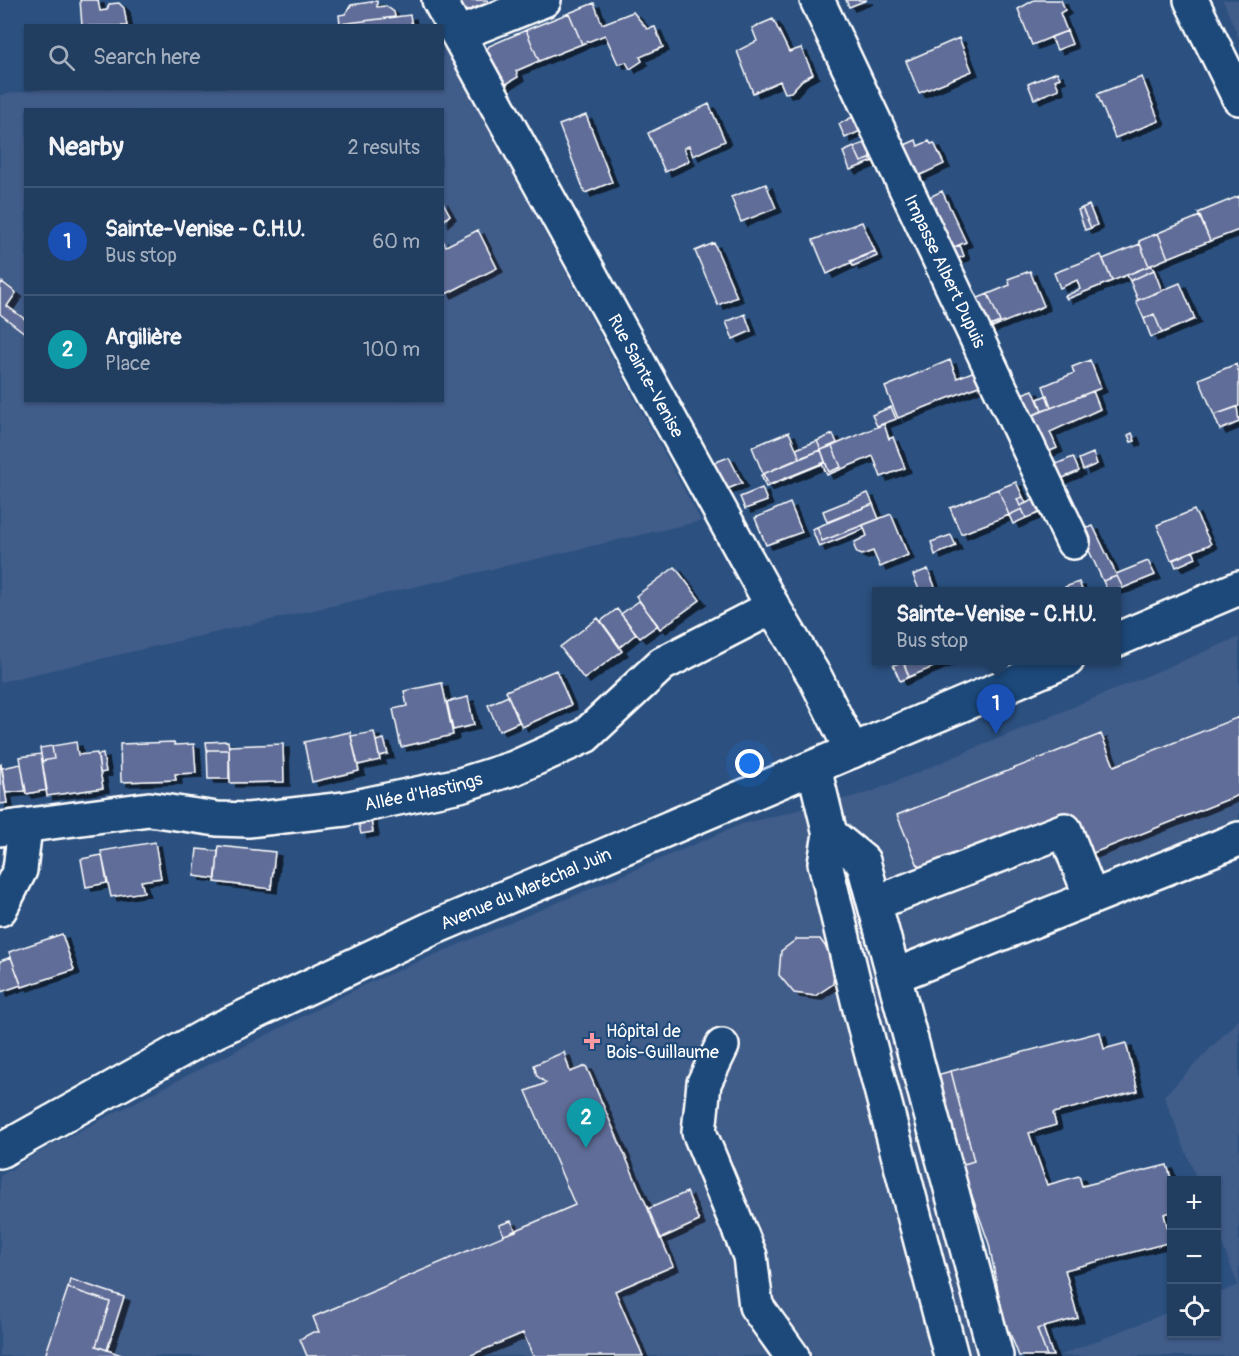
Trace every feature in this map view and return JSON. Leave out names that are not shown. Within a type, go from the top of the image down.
[{"type":"street","name":"Rue Sainte-Venise","points":[[439,0],[772,608],[816,679],[852,751]]},
{"type":"street","points":[[458,34],[544,0]]},
{"type":"street","name":"Impasse Albert Dupuis","points":[[816,0],[1073,542]]},
{"type":"street","points":[[1191,0],[1238,91]]},
{"type":"street","points":[[1121,638],[1239,588]]},
{"type":"street","name":"Allée d'Hastings","points":[[0,909],[20,870],[13,828],[149,809],[248,820],[345,809],[460,785],[514,768],[585,736],[662,664],[772,608]]},
{"type":"street","name":"Avenue du Maréchal Juin","points":[[0,1151],[213,1032],[434,928],[1055,665]]},
{"type":"street","points":[[814,768],[830,834],[825,863],[861,1013],[951,1356]]},
{"type":"street","points":[[875,903],[971,874],[1065,830],[1091,897]]},
{"type":"street","points":[[830,834],[863,861],[996,1356]]},
{"type":"street","points":[[894,976],[992,929],[1091,897],[1239,838]]},
{"type":"street","points":[[722,1046],[704,1083],[699,1132],[750,1256],[756,1306],[792,1356]]},
{"type":"shaded area","points":[[1223,0],[1239,0],[1239,39]]},
{"type":"shaded area","points":[[444,47],[701,521],[0,682],[0,95],[35,90],[444,90]]},
{"type":"shaded area","name":"Hôpital de Bois-Guillaume","points":[[1239,637],[1239,860],[912,983],[1014,1356],[0,1356],[0,1176],[44,1149],[364,985],[742,824],[871,792]]},
{"type":"shaded area","points":[[1239,1019],[1239,1356],[1059,1356],[1167,1313],[1167,1338],[1221,1338],[1221,1292],[1238,1285],[1221,1240],[1221,1176],[1195,1176],[1164,1096]]},
{"type":"building","points":[[80,0],[98,0],[100,11],[107,10],[109,4],[119,3],[124,8],[127,24],[82,24]]},
{"type":"building","points":[[454,0],[487,0],[491,11],[466,22]]},
{"type":"building","points":[[846,0],[867,0],[849,7]]},
{"type":"building","points":[[1034,0],[1061,0],[1065,10],[1060,13],[1067,31],[1032,45],[1018,9]]},
{"type":"building","points":[[377,1],[377,7],[386,6],[394,12],[395,17],[340,24],[339,15],[345,14],[351,5]]},
{"type":"building","points":[[594,3],[602,24],[633,12],[647,29],[655,27],[663,47],[640,57],[642,61],[630,69],[626,62],[618,64],[605,35],[582,44],[569,13]]},
{"type":"building","points":[[569,13],[582,44],[539,61],[526,30]]},
{"type":"building","points":[[410,15],[412,24],[340,24]]},
{"type":"building","points":[[773,19],[789,52],[801,48],[813,74],[802,80],[791,92],[785,93],[780,81],[753,93],[737,51],[757,41],[752,28]]},
{"type":"building","points":[[526,30],[539,61],[516,71],[518,77],[501,87],[484,56],[489,46]]},
{"type":"building","points":[[1067,31],[1072,44],[1057,50],[1051,37]]},
{"type":"building","points":[[959,38],[972,71],[919,93],[906,61]]},
{"type":"building","points":[[1057,72],[1060,78],[1055,80],[1059,89],[1034,99],[1028,84]]},
{"type":"building","points":[[1142,77],[1159,121],[1115,138],[1097,94]]},
{"type":"building","points":[[709,104],[725,141],[693,156],[689,146],[684,148],[689,161],[665,172],[648,133]]},
{"type":"building","points":[[858,114],[865,129],[845,138],[839,124]]},
{"type":"building","points":[[586,115],[612,182],[585,193],[559,125]]},
{"type":"building","points":[[916,140],[918,146],[929,141],[931,144],[934,143],[944,164],[912,179],[898,148]]},
{"type":"building","points":[[870,141],[878,156],[861,162],[854,147]]},
{"type":"building","points":[[854,147],[861,162],[878,156],[879,159],[850,170],[843,152]]},
{"type":"building","points":[[766,184],[776,208],[741,222],[731,197]]},
{"type":"building","points":[[942,191],[966,242],[947,250],[923,200]]},
{"type":"building","points":[[1239,196],[1239,230],[1210,241],[1198,213]]},
{"type":"building","points":[[444,204],[450,215],[444,220]]},
{"type":"building","points":[[1089,205],[1097,225],[1091,228],[1082,208]]},
{"type":"building","points":[[1082,208],[1091,228],[1085,230],[1078,210]]},
{"type":"building","points":[[1200,216],[1210,241],[1168,258],[1158,233]]},
{"type":"building","points":[[862,222],[875,251],[827,274],[813,240]]},
{"type":"building","points":[[478,230],[497,268],[446,294],[444,290],[444,242],[446,246]]},
{"type":"building","points":[[1158,233],[1168,258],[1149,266],[1139,241]]},
{"type":"building","points":[[714,243],[737,297],[718,305],[695,251]]},
{"type":"building","points":[[1140,244],[1149,266],[1112,281],[1103,259]]},
{"type":"building","points":[[960,245],[964,256],[952,261],[947,250]]},
{"type":"building","points":[[875,251],[877,256],[853,266],[850,261]]},
{"type":"building","points":[[1101,255],[1112,281],[1067,299],[1065,296],[1080,289],[1077,280],[1060,288],[1054,273]]},
{"type":"building","points":[[1151,265],[1154,270],[1130,281],[1127,275]]},
{"type":"building","points":[[1154,270],[1162,291],[1138,300],[1130,281]]},
{"type":"building","points":[[1030,271],[1044,306],[985,330],[984,328],[1000,322],[988,294],[1010,285],[1008,279]]},
{"type":"building","points":[[2,282],[16,293],[7,306],[24,319],[24,332],[0,314]]},
{"type":"building","points":[[1180,283],[1195,319],[1162,333],[1154,314],[1144,319],[1136,301]]},
{"type":"building","points":[[988,294],[1000,322],[984,328],[971,301]]},
{"type":"building","points":[[745,314],[751,331],[733,339],[726,322]]},
{"type":"building","points":[[1154,314],[1162,333],[1151,337],[1144,319]]},
{"type":"building","points":[[950,360],[957,378],[980,369],[986,383],[898,418],[885,387]]},
{"type":"building","points":[[1090,360],[1101,388],[1051,408],[1043,386],[1074,373],[1072,367]]},
{"type":"building","points":[[1236,364],[1239,373],[1239,406],[1214,415],[1199,379]]},
{"type":"building","points":[[1033,390],[1042,411],[1026,418],[1016,396]]},
{"type":"building","points":[[1093,391],[1100,409],[1050,432],[1057,448],[1043,454],[1026,418]]},
{"type":"building","points":[[1047,395],[1051,408],[1042,411],[1038,399]]},
{"type":"building","points":[[891,407],[896,419],[877,426],[872,415]]},
{"type":"building","points":[[1237,407],[1239,422],[1220,430],[1214,415]]},
{"type":"building","points":[[884,424],[889,439],[893,437],[905,468],[881,477],[873,456],[827,475],[822,464],[766,487],[761,475],[763,474],[769,485],[825,462],[829,472],[841,467],[832,446]]},
{"type":"building","points":[[789,432],[800,458],[763,474],[752,447]]},
{"type":"building","points":[[1132,433],[1135,441],[1131,442],[1128,435]]},
{"type":"building","points":[[833,434],[837,443],[821,450],[817,441]]},
{"type":"building","points":[[817,441],[821,450],[800,458],[796,449]]},
{"type":"building","points":[[832,446],[841,467],[829,472],[821,450]]},
{"type":"building","points":[[821,450],[825,462],[769,485],[763,474]]},
{"type":"building","points":[[1093,453],[1097,464],[1083,470],[1079,459]]},
{"type":"building","points":[[729,457],[742,483],[725,490],[711,464]]},
{"type":"building","points":[[1073,457],[1079,471],[1056,481],[1049,467]]},
{"type":"building","points":[[1016,482],[1023,497],[1017,499],[1020,506],[1040,497],[1047,510],[1026,518],[1022,509],[1009,515],[998,489]]},
{"type":"building","points":[[762,488],[767,501],[745,509],[740,497]]},
{"type":"building","points":[[998,489],[1009,515],[961,534],[950,508]]},
{"type":"building","points":[[868,493],[873,504],[827,522],[823,511]]},
{"type":"building","points":[[1023,497],[1026,503],[1020,506],[1017,499]]},
{"type":"building","points":[[790,503],[802,532],[766,545],[755,518]]},
{"type":"building","points":[[873,504],[879,519],[822,541],[817,527]]},
{"type":"building","points":[[1022,509],[1026,518],[1013,524],[1009,515]]},
{"type":"building","points":[[1194,510],[1211,544],[1171,560],[1157,525]]},
{"type":"building","points":[[891,514],[908,555],[880,567],[873,551],[862,555],[857,553],[854,546],[855,542],[867,536],[863,525]]},
{"type":"building","points":[[863,525],[864,529],[819,547],[812,529],[817,527],[822,541]]},
{"type":"building","points":[[1093,526],[1117,576],[1103,581],[1080,531]]},
{"type":"building","points":[[951,535],[956,546],[935,555],[931,542]]},
{"type":"building","points":[[1193,551],[1196,558],[1176,567],[1173,560]]},
{"type":"building","points":[[1148,561],[1155,575],[1123,588],[1116,574]]},
{"type":"building","points":[[675,567],[700,600],[660,629],[636,596]]},
{"type":"building","points":[[928,569],[935,587],[918,587],[913,575]]},
{"type":"building","points":[[1117,576],[1123,588],[1106,587],[1103,581]]},
{"type":"building","points":[[1079,582],[1081,587],[1065,587]]},
{"type":"building","points":[[639,601],[658,625],[640,638],[621,614]]},
{"type":"building","points":[[617,609],[636,634],[620,647],[601,621]]},
{"type":"building","points":[[598,618],[622,651],[584,679],[560,647]]},
{"type":"building","points":[[893,665],[904,665],[909,677],[900,681]]},
{"type":"building","points":[[905,665],[938,665],[909,677]]},
{"type":"building","points":[[556,670],[571,705],[522,727],[506,691]]},
{"type":"building","points":[[442,683],[453,735],[401,747],[393,709],[407,706],[404,691]]},
{"type":"building","points":[[508,696],[519,722],[499,731],[488,705]]},
{"type":"building","points":[[468,697],[474,725],[453,730],[447,702]]},
{"type":"building","points":[[1239,717],[1239,795],[1088,855],[1071,813],[921,873],[897,815],[1101,734],[1114,766]]},
{"type":"building","points":[[350,732],[359,771],[312,782],[304,742]]},
{"type":"building","points":[[374,732],[380,760],[358,765],[351,736]]},
{"type":"building","points":[[384,739],[388,754],[379,756],[376,741]]},
{"type":"building","points":[[228,741],[229,750],[207,750],[206,742]]},
{"type":"building","points":[[76,742],[78,755],[97,753],[103,788],[47,796],[42,761],[54,759],[52,746]]},
{"type":"building","points":[[174,742],[175,745],[194,744],[196,773],[175,774],[176,780],[121,782],[120,744]]},
{"type":"building","points":[[283,744],[284,782],[230,783],[229,746]]},
{"type":"building","points":[[52,746],[54,759],[42,761],[40,748]]},
{"type":"building","points":[[207,750],[229,750],[229,779],[208,779]]},
{"type":"building","points":[[41,754],[47,790],[26,794],[20,757]]},
{"type":"building","points":[[103,754],[106,772],[100,773],[98,755]]},
{"type":"building","points":[[21,764],[26,791],[6,793],[2,768]]},
{"type":"building","points":[[0,765],[7,803],[0,804]]},
{"type":"building","points":[[370,815],[373,832],[361,834],[357,817]]},
{"type":"building","points":[[155,842],[161,878],[141,881],[144,892],[111,897],[101,851]]},
{"type":"building","points":[[219,846],[275,852],[271,889],[215,882]]},
{"type":"building","points":[[197,849],[218,851],[216,879],[194,876]]},
{"type":"building","points":[[102,855],[107,883],[86,887],[81,859]]},
{"type":"building","points":[[62,934],[74,970],[22,987],[9,952]]},
{"type":"building","points":[[797,939],[820,939],[835,960],[833,984],[815,996],[794,993],[779,975],[781,951]]},
{"type":"building","points":[[11,957],[21,985],[1,992],[0,961]]},
{"type":"building","points":[[1100,1032],[1104,1049],[1126,1043],[1138,1091],[1053,1113],[1056,1125],[1029,1133],[1047,1185],[1079,1176],[1082,1186],[1167,1165],[1170,1176],[1167,1176],[1167,1213],[1164,1214],[1167,1243],[1065,1270],[1078,1318],[1037,1329],[1047,1356],[1019,1356],[1009,1331],[1006,1332],[989,1244],[961,1165],[974,1161],[951,1071]]},
{"type":"building","points":[[564,1052],[570,1072],[586,1066],[673,1266],[615,1291],[643,1356],[533,1356],[523,1333],[469,1356],[307,1356],[300,1339],[313,1332],[319,1332],[313,1317],[575,1205],[526,1091],[546,1083],[537,1076],[534,1065]]},
{"type":"building","points":[[951,1071],[974,1161],[961,1165],[937,1075]]},
{"type":"building","points":[[687,1192],[699,1221],[660,1239],[648,1209]]},
{"type":"building","points":[[511,1221],[516,1231],[504,1235],[499,1225]]},
{"type":"building","points":[[70,1279],[124,1297],[107,1350],[96,1346],[110,1302],[68,1288]]},
{"type":"building","points":[[68,1288],[110,1302],[96,1346],[124,1356],[45,1356]]},
{"type":"building","points":[[1043,1327],[1053,1356],[1047,1356],[1037,1329]]},
{"type":"place","name":"Sainte-Venise - C.H.U.","points":[[996,734]]},
{"type":"place","name":"Hôpital de Bois-Guillaume","points":[[592,1041]]},
{"type":"place","name":"Argilière","points":[[586,1148]]}]
